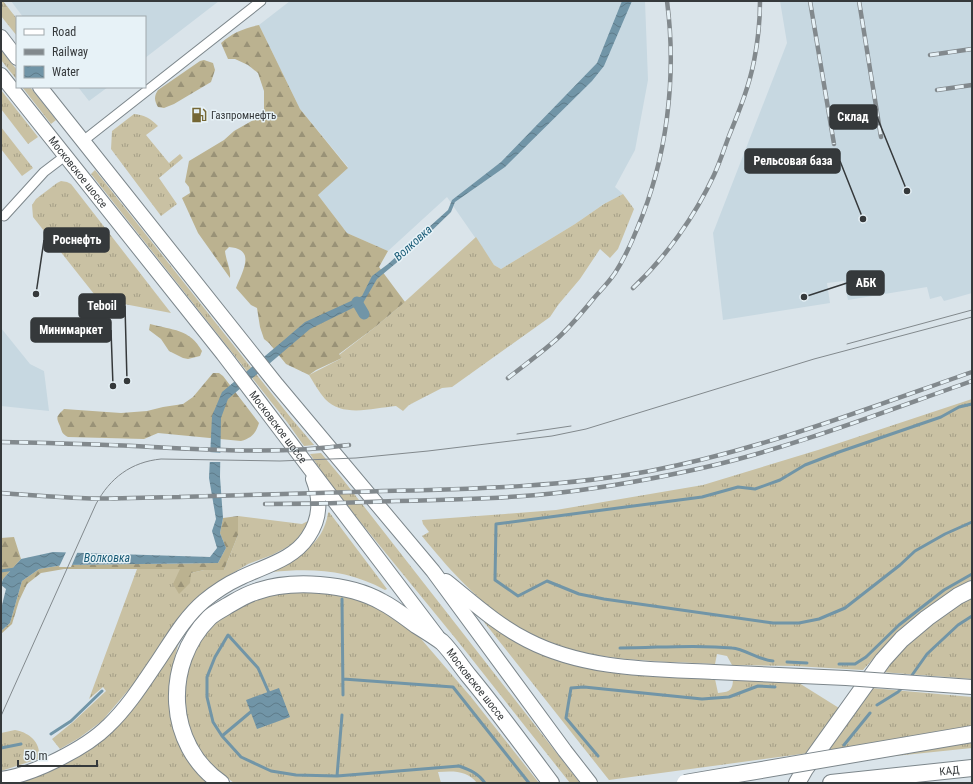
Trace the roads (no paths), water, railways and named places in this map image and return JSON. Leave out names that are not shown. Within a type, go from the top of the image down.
[{"type":"highway","points":[[220,783],[213,778],[196,759],[185,739],[179,722],[177,708],[180,670],[191,642],[210,617],[222,609],[255,592],[274,587],[316,584],[345,588],[360,591],[383,602],[442,642]]},
{"type":"highway","points":[[797,783],[805,769],[883,660],[902,639],[927,618],[958,596],[972,589]]},
{"type":"highway","name":"Московское шоссе","points":[[442,642],[491,703],[551,783]]},
{"type":"highway","points":[[685,783],[972,734]]},
{"type":"highway","name":"КАД","points":[[831,783],[972,768]]},
{"type":"main road","points":[[1,37],[16,57]]},
{"type":"main road","name":"Московское шоссе","points":[[1,75],[259,401],[309,469],[442,642]]},
{"type":"main road","name":"Московское шоссе","points":[[41,88],[277,385],[432,571],[590,783]]},
{"type":"main road","points":[[65,156],[83,141]]},
{"type":"main road","points":[[1,779],[54,761],[81,746],[108,726],[133,697],[185,621],[202,602],[239,578],[288,556],[301,546],[314,528],[318,514],[319,500],[317,488],[309,469]]},
{"type":"main road","points":[[432,571],[526,640],[580,660],[631,668],[846,678],[972,687]]},
{"type":"street","points":[[83,141],[261,1]]},
{"type":"street","points":[[4,216],[44,172],[65,156]]},
{"type":"water","name":"Волковка","points":[[622,1],[632,1],[604,66],[592,81],[505,167],[455,202],[451,212],[413,249],[377,279],[363,303],[310,329],[228,399],[221,418],[220,477],[223,518],[220,533],[226,548],[218,563],[63,565],[39,569],[22,581],[10,623],[1,631],[1,609],[6,589],[1,585],[3,579],[21,559],[53,552],[210,557],[217,548],[212,531],[216,519],[209,478],[212,416],[222,392],[305,322],[362,296],[372,276],[388,264],[448,210],[452,200],[501,162],[597,63]]},
{"type":"water","points":[[279,688],[290,717],[257,729],[246,700]]},
{"type":"waterway","points":[[357,302],[364,314]]},
{"type":"waterway","points":[[972,404],[959,407],[941,417],[805,465],[780,480],[755,489],[738,487],[702,497],[496,524],[495,580],[518,596],[547,581],[579,594],[604,599],[773,623],[799,623],[819,619],[845,608],[900,565],[915,551],[945,534],[972,522]]},
{"type":"waterway","points":[[1,571],[15,569]]},
{"type":"waterway","points":[[839,664],[855,664],[866,657],[899,625],[944,590],[972,574]]},
{"type":"waterway","points":[[342,599],[343,695]]},
{"type":"waterway","points":[[910,678],[927,654],[958,625],[972,616]]},
{"type":"waterway","points":[[270,695],[258,668],[228,635],[215,657],[207,677],[207,697],[213,722],[222,736],[241,757],[271,771],[296,775],[337,776],[459,766],[474,772],[485,783]]},
{"type":"waterway","points":[[620,648],[690,646],[732,648],[773,661]]},
{"type":"waterway","points":[[787,662],[807,663]]},
{"type":"waterway","points":[[343,679],[453,687],[529,783]]},
{"type":"waterway","points":[[598,756],[566,718],[571,688],[584,687],[702,699],[729,697],[758,686],[775,687]]},
{"type":"waterway","points":[[877,705],[898,692],[903,687]]},
{"type":"waterway","points":[[51,734],[71,721],[102,691]]},
{"type":"waterway","points":[[222,736],[253,710]]},
{"type":"waterway","points":[[844,745],[870,713]]},
{"type":"waterway","points":[[337,776],[342,715]]},
{"type":"waterway","points":[[1,748],[21,744]]},
{"type":"tram line","points":[[847,344],[972,310]]},
{"type":"tram line","points":[[1,716],[96,504],[108,486],[115,479],[122,473],[140,464],[161,459],[280,461],[356,458],[552,436],[586,429],[814,359],[972,317]]},
{"type":"tram line","points":[[517,434],[571,426]]},
{"type":"railway","points":[[508,378],[557,339],[579,316],[615,273],[635,235],[656,175],[667,117],[671,59],[667,1]]},
{"type":"railway","points":[[633,288],[657,263],[689,221],[716,170],[752,71],[758,38],[760,1]]},
{"type":"railway","points":[[810,1],[834,144]]},
{"type":"railway","points":[[859,1],[881,137]]},
{"type":"railway","points":[[930,55],[972,49]]},
{"type":"railway","points":[[937,90],[972,85]]},
{"type":"railway","points":[[1,493],[50,497],[117,499],[502,487],[539,485],[613,477],[650,471],[732,452],[812,428],[972,372]]},
{"type":"railway","points":[[265,504],[347,503],[537,495],[661,477],[736,460],[770,450],[972,381]]},
{"type":"railway","points":[[1,442],[250,450],[300,450],[349,445]]},
{"type":"place","name":"Газпромнефть","points":[[199,115]]},
{"type":"place","name":"Склад","points":[[907,191]]},
{"type":"place","name":"Рельсовая база","points":[[863,219]]},
{"type":"place","name":"Роснефть","points":[[36,294]]},
{"type":"place","name":"АБК","points":[[804,297]]},
{"type":"place","name":"Teboil","points":[[127,381]]},
{"type":"place","name":"Минимаркет","points":[[113,386]]}]
